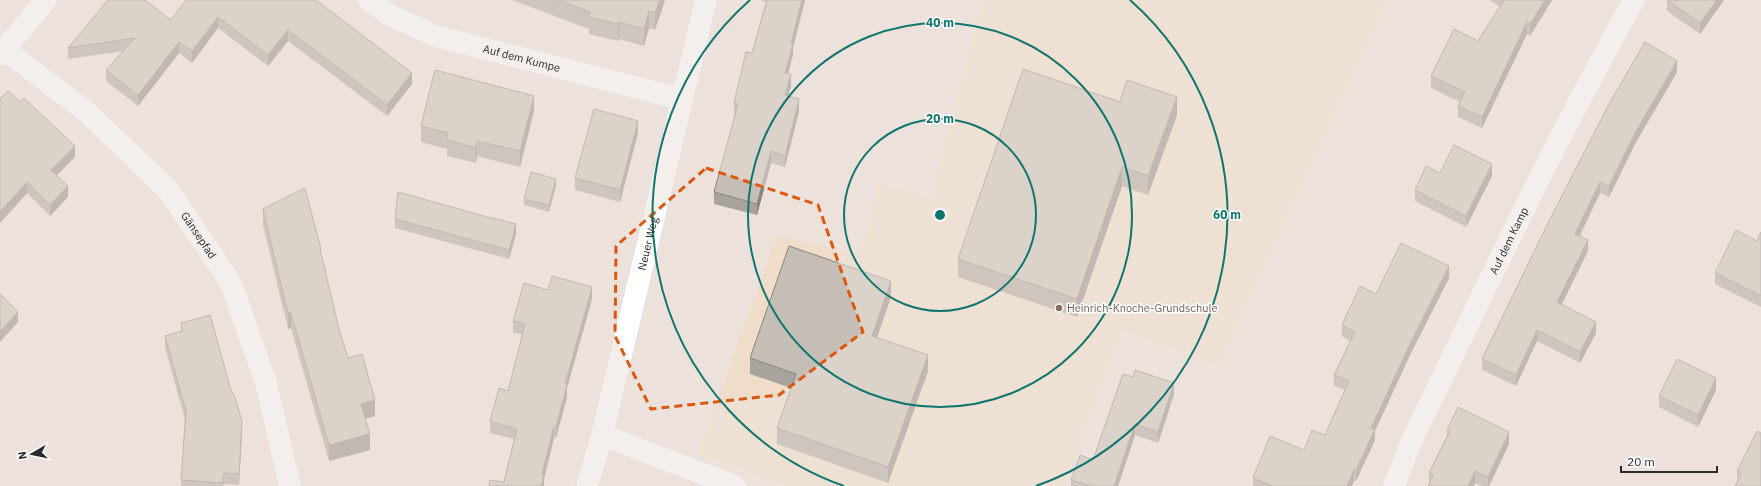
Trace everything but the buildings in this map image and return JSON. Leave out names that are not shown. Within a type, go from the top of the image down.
[{"type":"street","points":[[2,52],[46,0]]},
{"type":"street","name":"Auf dem Kumpe","points":[[369,0],[390,15],[435,36],[681,99]]},
{"type":"street","name":"Neuer Weg","points":[[587,486],[602,435],[681,99],[706,0]]},
{"type":"street","name":"Auf dem Kamp","points":[[1394,486],[1413,437],[1562,134],[1596,68],[1634,0]]},
{"type":"street","name":"Gänsepfad","points":[[2,52],[88,113],[169,192],[231,282],[266,382],[290,486]]},
{"type":"street","points":[[602,435],[735,486]]},
{"type":"highlighted area","points":[[706,168],[818,205],[863,332],[779,395],[651,409],[615,336],[616,246]]},
{"type":"shaded area","points":[[983,0],[1387,0],[1218,366],[1122,330],[1063,486],[785,486],[698,454],[777,236],[862,254],[879,183],[931,198]]},
{"type":"place","name":"Heinrich-Knoche-Grundschule","points":[[1059,308]]}]
